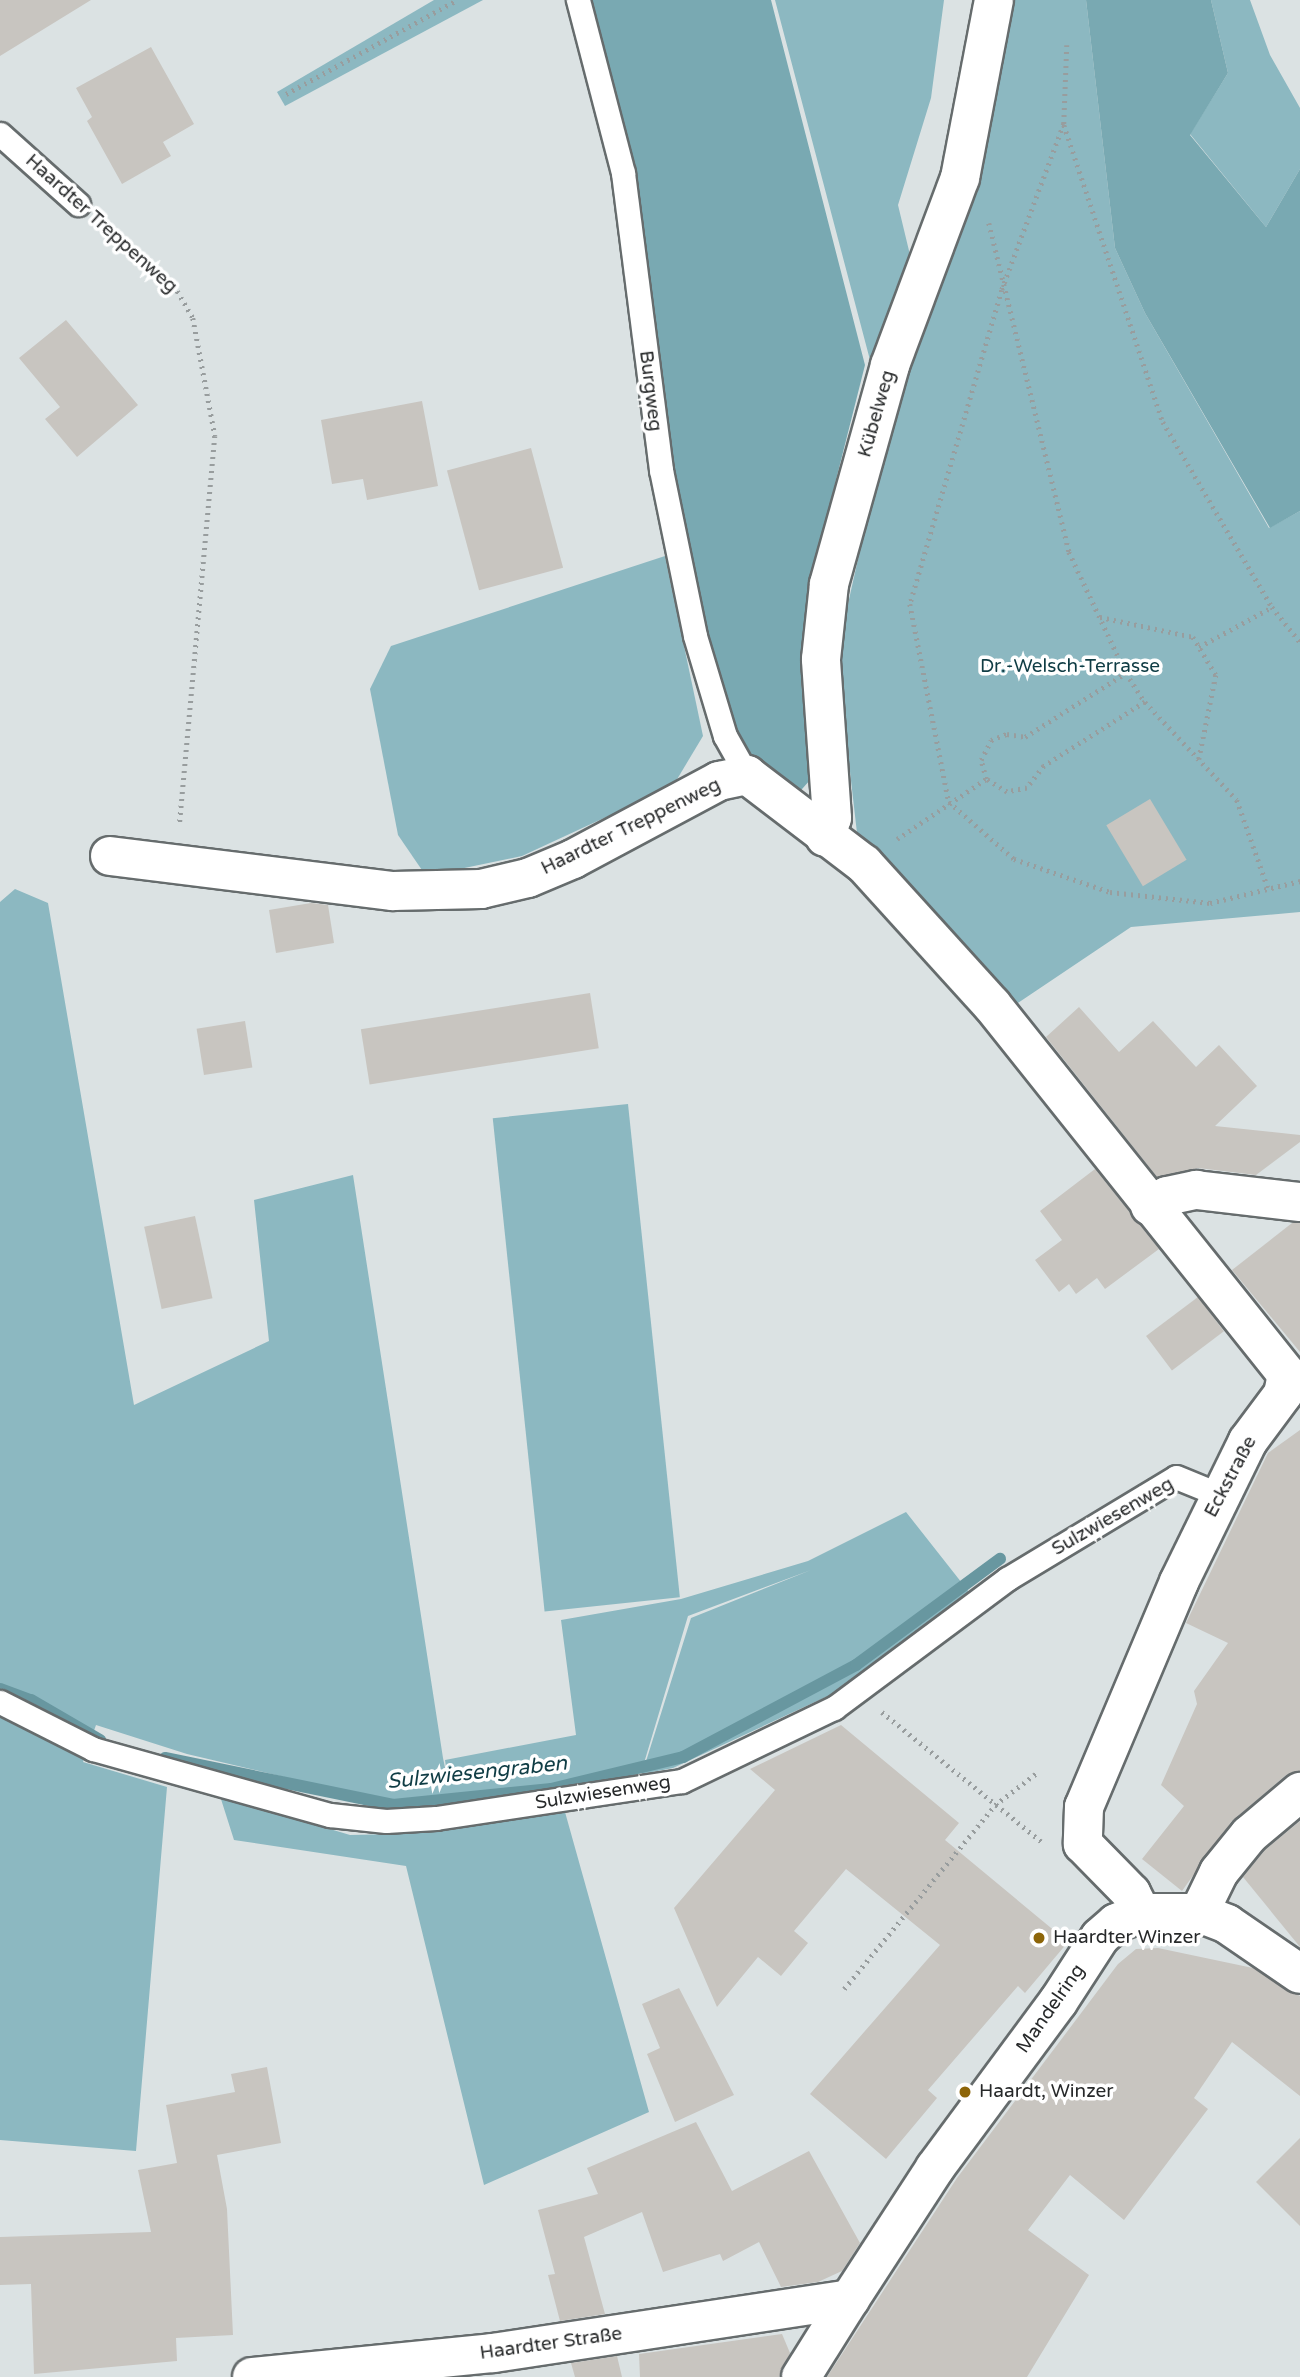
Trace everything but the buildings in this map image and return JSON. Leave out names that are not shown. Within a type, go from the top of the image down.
[{"type":"street","name":"Kübelweg","points":[[825,837],[832,818],[821,659],[829,584],[890,365],[960,178],[994,0]]},
{"type":"street","name":"Haardter Treppenweg","points":[[110,856],[393,891],[481,890],[528,878],[573,859],[719,781],[747,775],[863,864],[992,1005],[1150,1206]]},
{"type":"street","points":[[1150,1206],[1167,1196],[1196,1190],[1300,1202]]},
{"type":"street","name":"Eckstraße","points":[[1083,1844],[1084,1807],[1220,1495],[1248,1441],[1291,1396],[1287,1374],[1281,1361],[1150,1206]]},
{"type":"street","points":[[1199,1913],[1219,1872],[1249,1835],[1300,1792]]},
{"type":"street","points":[[1083,1844],[1131,1893],[1141,1913]]},
{"type":"street","name":"Mandelring","points":[[801,2377],[935,2168],[1058,2002],[1100,1937],[1116,1923],[1141,1913],[1199,1913],[1227,1924],[1300,1974]]},
{"type":"street","name":"Haardter Straße","points":[[252,2377],[493,2353],[850,2299]]},
{"type":"lane","name":"Burgweg","points":[[578,0],[623,173],[660,470],[695,636],[725,736],[747,775]]},
{"type":"lane","name":"Haardter Treppenweg","points":[[0,134],[78,204]]},
{"type":"lane","name":"Sulzwiesenweg","points":[[0,1702],[93,1749],[352,1818],[386,1821],[436,1818],[682,1781],[834,1708],[1007,1579],[1176,1477],[1220,1495]]},
{"type":"path","points":[[286,94],[457,0]]},
{"type":"path","points":[[1067,46],[1064,124],[1002,290],[910,604],[949,802],[1014,859],[1110,892],[1210,903],[1300,881]]},
{"type":"path","points":[[1064,124],[1163,422],[1272,607],[1300,642]]},
{"type":"path","name":"Haardter Treppenweg","points":[[78,204],[174,285],[193,318],[215,436],[177,863]]},
{"type":"path","points":[[1002,290],[1069,552],[1126,673],[1145,702],[1237,800],[1268,888]]},
{"type":"path","points":[[1199,647],[1272,607]]},
{"type":"path","points":[[1099,617],[1193,636],[1216,675],[1199,759]]},
{"type":"path","points":[[1126,673],[1025,737],[1003,734],[991,740],[981,760],[986,779],[1007,792],[1027,788],[1044,766],[1145,702]]},
{"type":"path","points":[[894,841],[986,779]]},
{"type":"path","points":[[889,1699],[879,1708],[887,1718],[1055,1853],[1083,1844]]},
{"type":"path","points":[[844,1989],[995,1805],[1038,1772]]},
{"type":"green space","points":[[434,0],[483,0],[285,106],[277,92]]},
{"type":"green space","points":[[775,0],[944,0],[931,98],[898,205],[911,259],[870,360]]},
{"type":"green space","name":"Dr.-Welsch-Terrasse","points":[[1008,0],[1086,0],[1115,248],[1145,313],[1269,528],[1300,511],[1300,912],[1131,927],[1009,1009],[857,833],[838,667],[839,644],[902,363]]},
{"type":"green space","points":[[1211,0],[1250,0],[1270,55],[1300,108],[1300,169],[1266,227],[1190,134],[1228,73]]},
{"type":"green space","points":[[665,556],[703,736],[673,786],[522,856],[426,876],[398,835],[370,689],[391,646]]},
{"type":"green space","points":[[15,889],[48,903],[134,1405],[269,1341],[254,1200],[353,1175],[449,1787],[445,1760],[576,1735],[561,1620],[681,1599],[808,1561],[906,1512],[969,1592],[830,1695],[673,1768],[642,1774],[691,1618],[811,1570],[688,1616],[644,1763],[551,1787],[394,1803],[187,1754],[96,1725],[83,1762],[167,1787],[136,2151],[0,2140],[0,902]]},
{"type":"green space","points":[[628,1104],[680,1597],[545,1611],[493,1118]]},
{"type":"green space","points":[[220,1796],[350,1835],[398,1834],[565,1812],[649,2112],[484,2185],[406,1866],[234,1840]]},
{"type":"shaded area","points":[[591,0],[771,0],[865,365],[810,583],[801,680],[810,780],[795,797],[740,743],[718,674],[670,468],[639,205]]},
{"type":"shaded area","points":[[1086,0],[1211,0],[1228,73],[1190,135],[1266,227],[1300,169],[1300,511],[1270,528],[1145,313],[1115,248]]},
{"type":"waterway","name":"Sulzwiesengraben","points":[[165,1758],[393,1805],[551,1789],[683,1757],[856,1665],[1000,1559]]},
{"type":"waterway","name":"Sulzwiesengraben","points":[[0,1689],[31,1700],[100,1740]]},
{"type":"place","name":"Haardter Winzer","points":[[1039,1938]]},
{"type":"place","name":"Haardt, Winzer","points":[[965,2092]]}]
